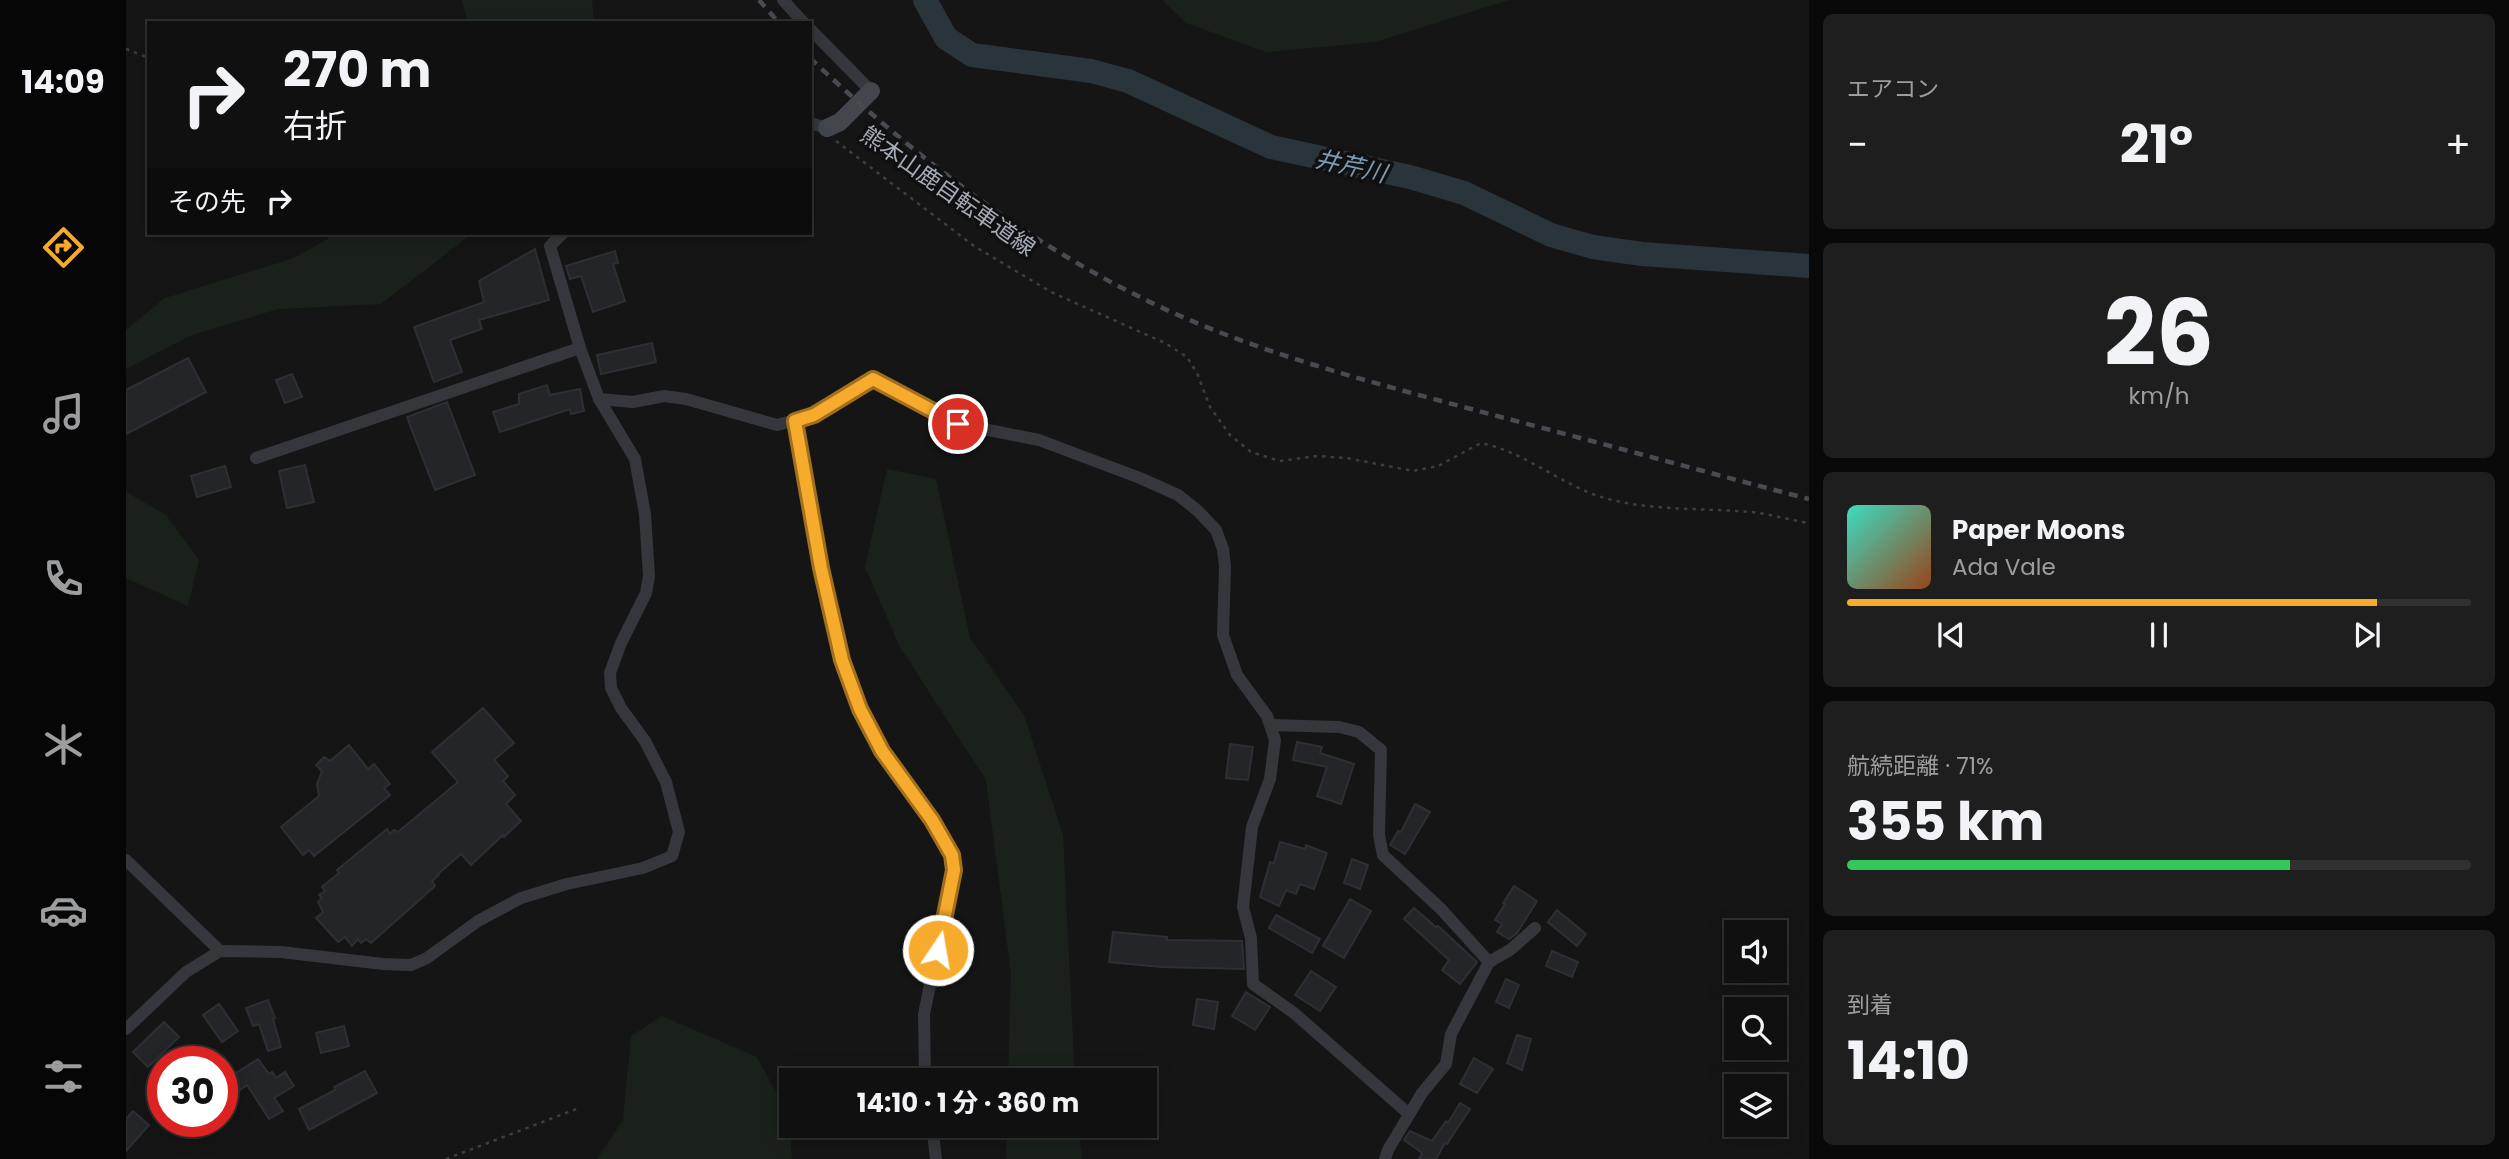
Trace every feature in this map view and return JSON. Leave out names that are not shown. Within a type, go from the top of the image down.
[{"type":"main road","name":"熊本山鹿自転車道線","points":[[818,125],[840,122],[871,91]]},
{"type":"street","points":[[783,0],[802,21]]},
{"type":"street","points":[[812,31],[871,91]]},
{"type":"street","points":[[126,1030],[186,972],[220,951],[281,952],[411,965],[427,958],[478,921],[521,898],[567,884],[643,868],[672,856],[678,832],[666,782],[645,741],[621,708],[611,688],[610,673],[621,643],[646,593],[649,576],[645,514],[635,459],[599,399],[580,348],[550,246],[561,235]]},
{"type":"street","points":[[256,458],[580,348]]},
{"type":"street","points":[[599,399],[633,402],[664,396],[686,399],[777,425],[814,415],[873,379],[958,424],[1039,440],[1140,478],[1178,495],[1198,511],[1216,530],[1223,549],[1223,635],[1237,675],[1267,716],[1275,740],[1270,779],[1252,827],[1243,907],[1251,938],[1252,984],[1294,1013],[1409,1114]]},
{"type":"street","points":[[795,421],[821,568],[842,660],[860,709],[882,751],[932,820],[952,855],[954,870],[925,1014],[925,1068]]},
{"type":"street","points":[[1271,725],[1339,727],[1359,732],[1381,750],[1379,835],[1383,855],[1441,909],[1489,962]]},
{"type":"street","points":[[126,860],[220,951]]},
{"type":"street","points":[[1385,1159],[1422,1093],[1446,1064],[1451,1034],[1489,962],[1510,950],[1535,928]]},
{"type":"street","points":[[934,1138],[936,1159]]},
{"type":"path","points":[[126,49],[147,57]]},
{"type":"path","name":"熊本山鹿自転車道線","points":[[818,125],[837,143],[974,246],[1051,292],[1165,343],[1187,357],[1197,373],[1210,407],[1230,435],[1251,452],[1280,461],[1317,456],[1347,458],[1413,471],[1438,467],[1481,443],[1500,447],[1607,499],[1674,508],[1753,512],[1809,523]]},
{"type":"path","points":[[446,1159],[579,1108]]},
{"type":"shaded area","points":[[462,0],[592,0],[594,21],[467,21]]},
{"type":"shaded area","points":[[1162,0],[1509,0],[1375,42],[1266,52],[1186,23]]},
{"type":"shaded area","points":[[332,235],[470,235],[381,304],[278,309],[192,335],[126,369],[126,330],[165,298],[291,259]]},
{"type":"shaded area","points":[[887,469],[936,479],[970,638],[1024,715],[1063,835],[1074,1068],[1008,1068],[1011,974],[986,780],[900,647],[865,567]]},
{"type":"shaded area","points":[[126,492],[166,515],[199,560],[188,606],[126,578]]},
{"type":"shaded area","points":[[662,1016],[757,1057],[779,1098],[779,1138],[791,1138],[792,1159],[597,1159],[623,1120],[631,1036]]},
{"type":"shaded area","points":[[1007,1138],[1080,1138],[1082,1159],[1006,1159]]},
{"type":"building","points":[[535,249],[549,300],[479,320],[482,329],[450,340],[462,372],[434,382],[414,327],[484,302],[479,281]]},
{"type":"building","points":[[615,251],[618,263],[613,264],[625,301],[593,312],[581,276],[570,279],[566,266]]},
{"type":"building","points":[[652,343],[656,362],[601,374],[597,355]]},
{"type":"building","points":[[188,358],[206,392],[126,434],[126,390]]},
{"type":"building","points":[[292,374],[302,397],[285,403],[276,380]]},
{"type":"building","points":[[547,385],[550,395],[580,389],[584,411],[571,414],[570,409],[500,432],[493,412],[519,404],[519,394]]},
{"type":"building","points":[[447,402],[475,475],[435,490],[407,417]]},
{"type":"building","points":[[305,465],[314,502],[287,508],[279,471]]},
{"type":"building","points":[[225,466],[231,487],[197,497],[191,476]]},
{"type":"building","points":[[483,708],[514,743],[494,760],[508,776],[503,781],[515,795],[506,804],[521,821],[471,865],[461,854],[432,881],[435,886],[371,943],[366,939],[361,943],[358,939],[352,946],[345,937],[338,942],[316,918],[323,912],[318,902],[322,898],[319,895],[325,891],[322,887],[339,873],[337,870],[387,829],[390,834],[394,830],[398,832],[458,782],[432,752]]},
{"type":"building","points":[[1297,742],[1322,747],[1320,753],[1354,764],[1341,804],[1317,796],[1327,767],[1293,760]]},
{"type":"building","points":[[1230,744],[1253,747],[1248,780],[1226,778]]},
{"type":"building","points":[[349,745],[368,769],[374,764],[390,784],[384,788],[390,795],[314,856],[309,850],[303,855],[281,827],[319,796],[317,784],[322,771],[316,765],[324,757],[330,761]]},
{"type":"building","points":[[1415,804],[1430,812],[1405,854],[1390,845],[1398,831],[1401,832]]},
{"type":"building","points":[[1280,842],[1305,849],[1306,845],[1327,853],[1314,889],[1300,884],[1296,894],[1286,890],[1279,906],[1260,897],[1270,862],[1274,863]]},
{"type":"building","points":[[1352,859],[1368,865],[1360,889],[1344,883]]},
{"type":"building","points":[[1514,886],[1537,901],[1517,933],[1509,939],[1497,932],[1502,924],[1495,920]]},
{"type":"building","points":[[1350,899],[1371,911],[1344,958],[1323,946]]},
{"type":"building","points":[[1414,908],[1477,962],[1460,984],[1442,970],[1449,960],[1404,919]]},
{"type":"building","points":[[1557,910],[1586,934],[1577,946],[1548,922]]},
{"type":"building","points":[[1276,915],[1320,939],[1312,953],[1269,928]]},
{"type":"building","points":[[1113,932],[1167,937],[1167,940],[1242,941],[1244,969],[1161,967],[1109,962]]},
{"type":"building","points":[[1552,951],[1578,962],[1572,977],[1546,966]]},
{"type":"building","points":[[1311,971],[1336,987],[1320,1011],[1295,995]]},
{"type":"building","points":[[1506,979],[1519,985],[1509,1008],[1496,1002]]},
{"type":"building","points":[[1246,992],[1270,1007],[1255,1030],[1232,1016]]},
{"type":"building","points":[[1197,999],[1218,1002],[1214,1029],[1193,1025]]},
{"type":"building","points":[[268,1000],[281,1047],[268,1051],[259,1024],[253,1026],[246,1008]]},
{"type":"building","points":[[219,1004],[238,1031],[222,1042],[203,1015]]},
{"type":"building","points":[[164,1022],[179,1037],[170,1046],[147,1046],[147,1066],[133,1052]]},
{"type":"building","points":[[344,1026],[349,1046],[321,1053],[316,1033]]},
{"type":"building","points":[[1517,1035],[1531,1039],[1522,1070],[1507,1063]]},
{"type":"building","points":[[1474,1058],[1493,1069],[1477,1093],[1460,1084]]},
{"type":"building","points":[[258,1059],[269,1074],[272,1072],[276,1078],[285,1072],[294,1086],[274,1098],[283,1111],[269,1119],[247,1085],[238,1091],[238,1072]]},
{"type":"building","points":[[365,1071],[377,1093],[309,1130],[299,1109]]},
{"type":"building","points":[[1460,1103],[1470,1109],[1447,1144],[1445,1143],[1436,1159],[1419,1159],[1422,1153],[1404,1140],[1410,1131],[1432,1141],[1446,1121],[1448,1123]]},
{"type":"building","points":[[133,1111],[147,1123],[147,1127],[126,1151],[126,1119]]},
{"type":"waterway","name":"井芹川","points":[[925,0],[946,38],[972,55],[1091,71],[1128,81],[1271,147],[1410,177],[1464,193],[1551,235],[1593,247],[1642,254],[1809,266]]},
{"type":"railway","points":[[759,0],[777,21]]},
{"type":"railway","points":[[812,60],[894,133],[984,202],[1078,264],[1178,315],[1256,346],[1336,372],[1809,499]]},
{"type":"route","points":[[938,950],[954,870],[952,855],[932,820],[882,751],[860,709],[842,660],[821,568],[795,421],[814,415],[873,379],[958,424]]}]
